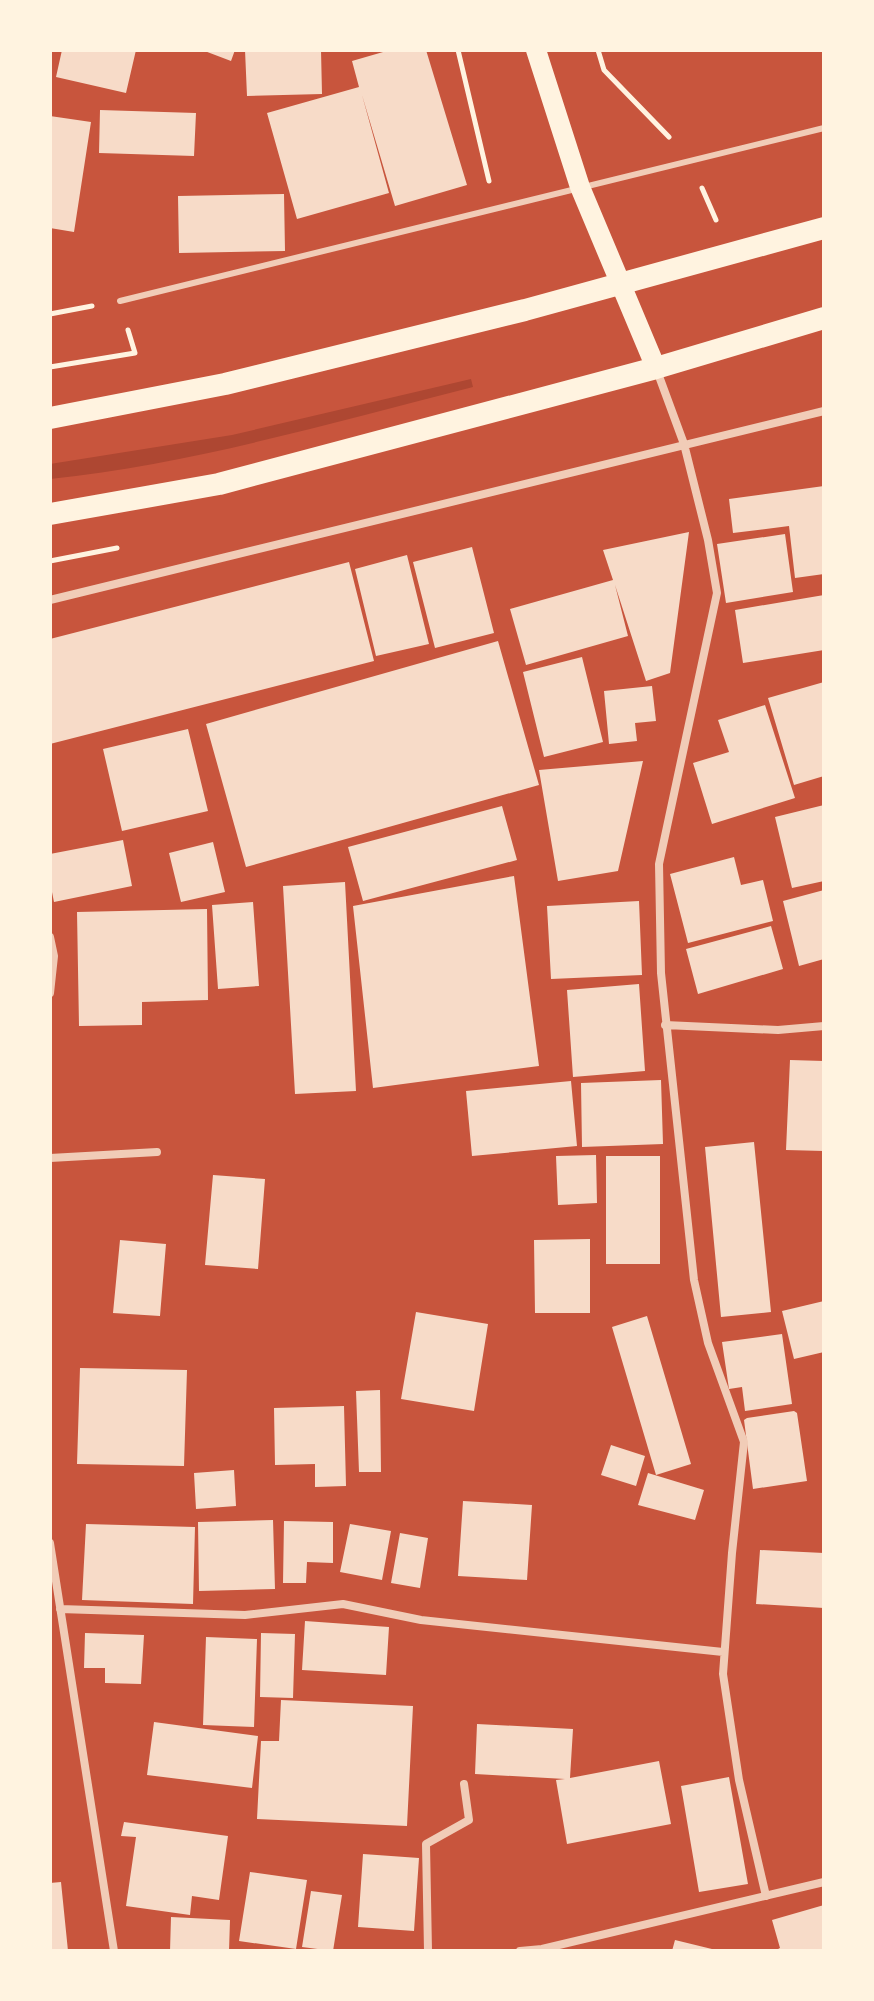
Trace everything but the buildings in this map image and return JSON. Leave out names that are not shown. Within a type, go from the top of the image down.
[{"type":"highway","points":[[50,418],[225,384],[525,310],[824,228]]},
{"type":"highway","points":[[50,514],[219,484],[656,368],[824,318]]},
{"type":"main road","points":[[536,50],[580,187],[656,368]]},
{"type":"street","points":[[656,368],[684,444],[708,540],[717,593],[659,864],[661,973],[694,1280],[708,1343],[744,1442],[723,1674],[739,1780],[766,1896]]},
{"type":"street","points":[[50,600],[824,411]]},
{"type":"street","points":[[50,937],[54,956],[50,993]]},
{"type":"street","points":[[665,1025],[778,1030],[824,1026]]},
{"type":"street","points":[[50,1158],[157,1152]]},
{"type":"street","points":[[50,1543],[114,1951]]},
{"type":"street","points":[[60,1609],[245,1615],[343,1604],[421,1620],[723,1652]]},
{"type":"street","points":[[428,1951],[426,1844],[469,1820],[464,1784]]},
{"type":"street","points":[[520,1951],[542,1949],[824,1882]]},
{"type":"lane","points":[[120,301],[824,128]]},
{"type":"path","points":[[458,50],[495,208]]},
{"type":"path","points":[[598,50],[604,70],[690,159],[730,254]]},
{"type":"path","points":[[50,367],[135,353]]},
{"type":"path","points":[[50,551],[51,561],[129,546]]},
{"type":"shaded area","points":[[471,379],[473,387],[210,453],[50,479],[50,464],[232,435]]}]
